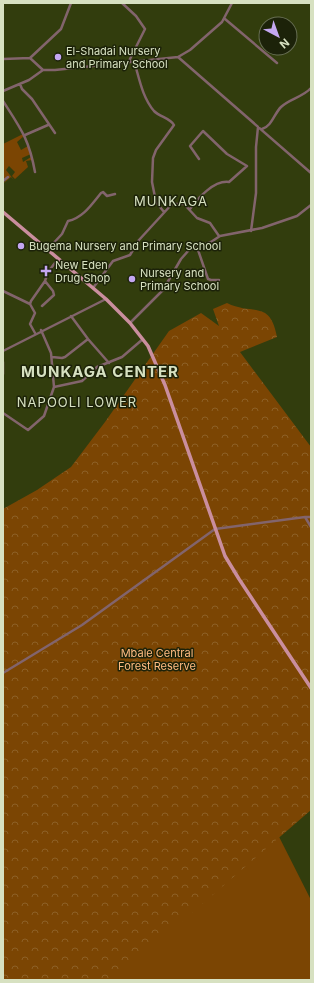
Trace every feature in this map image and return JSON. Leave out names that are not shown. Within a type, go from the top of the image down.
[{"type":"main road","points":[[3,212],[106,299],[130,323],[143,339],[154,357],[165,385],[215,529],[226,556],[239,579],[311,688]]},
{"type":"street","points":[[122,3],[136,16],[145,29],[129,62]]},
{"type":"street","points":[[30,58],[43,70],[66,70],[178,57],[190,50],[225,19],[232,3]]},
{"type":"street","points":[[3,59],[30,58],[61,29],[69,4]]},
{"type":"street","points":[[225,19],[277,63]]},
{"type":"street","points":[[178,57],[311,173]]},
{"type":"street","points":[[134,61],[142,89],[151,106],[174,125],[156,150],[153,158],[153,187],[157,205],[164,212]]},
{"type":"street","points":[[3,91],[37,76],[43,70]]},
{"type":"street","points":[[20,84],[22,89],[32,99],[55,133]]},
{"type":"street","points":[[262,129],[266,128],[281,107],[311,88]]},
{"type":"street","points":[[3,101],[25,135],[31,150],[35,172]]},
{"type":"street","points":[[25,135],[48,124]]},
{"type":"street","points":[[251,231],[256,193],[256,147],[258,126]]},
{"type":"street","points":[[190,209],[210,189],[221,182],[229,182],[247,166],[227,154],[203,131],[190,146],[199,159]]},
{"type":"street","points":[[3,181],[8,177]]},
{"type":"street","points":[[48,249],[62,234],[68,221],[79,217],[91,206],[101,193],[107,196],[114,194]]},
{"type":"street","points":[[93,289],[113,261],[130,255],[139,240],[172,204],[184,204],[197,218],[210,223],[220,236]]},
{"type":"street","points":[[130,323],[163,290],[185,254],[220,236],[251,231],[297,216],[311,205]]},
{"type":"street","points":[[197,247],[208,278],[211,280],[219,280]]},
{"type":"street","points":[[30,304],[58,258]]},
{"type":"street","points":[[42,306],[54,295],[53,291],[45,281]]},
{"type":"street","points":[[3,291],[30,304],[35,313],[30,324],[35,333]]},
{"type":"street","points":[[3,350],[106,299]]},
{"type":"street","points":[[71,316],[88,339],[109,363]]},
{"type":"street","points":[[3,413],[27,430],[30,430],[46,413],[48,402],[54,387],[52,357],[49,345],[41,330]]},
{"type":"street","points":[[52,357],[65,357],[88,339]]},
{"type":"street","points":[[54,387],[82,380],[97,367],[122,357],[143,339]]},
{"type":"street","points":[[3,362],[3,374]]},
{"type":"street","points":[[3,673],[82,625],[215,529],[311,517]]},
{"type":"street","points":[[305,518],[311,527]]},
{"type":"green space","points":[[23,134],[24,136],[17,142],[21,150],[28,146],[31,154],[22,158],[23,162],[31,157],[32,160],[26,161],[28,167],[15,179],[12,176],[15,172],[9,166],[6,170],[14,180],[11,177],[3,184],[9,177],[3,181],[3,144]]},
{"type":"green space","name":"Mbale Central Forest Reserve","points":[[227,303],[236,307],[259,311],[270,317],[277,337],[240,352],[311,447],[311,810],[114,980],[3,980],[3,509],[37,490],[71,467],[105,422],[169,331],[201,313],[219,326],[213,309]]},
{"type":"green space","points":[[266,811],[311,900],[311,980],[68,980]]},
{"type":"place","name":"El-Shadai Nursery and Primary School","points":[[58,57]]},
{"type":"place","name":"Bugema Nursery and Primary School","points":[[21,246]]},
{"type":"place","name":"New Eden Drug Shop","points":[[46,271]]},
{"type":"place","name":"Nursery and Primary School","points":[[132,279]]},
{"type":"district","name":"MUNKAGA","points":[[171,201]]},
{"type":"district","name":"MUNKAGA CENTER","points":[[100,372]]},
{"type":"district","name":"NAPOOLI LOWER","points":[[77,402]]}]
